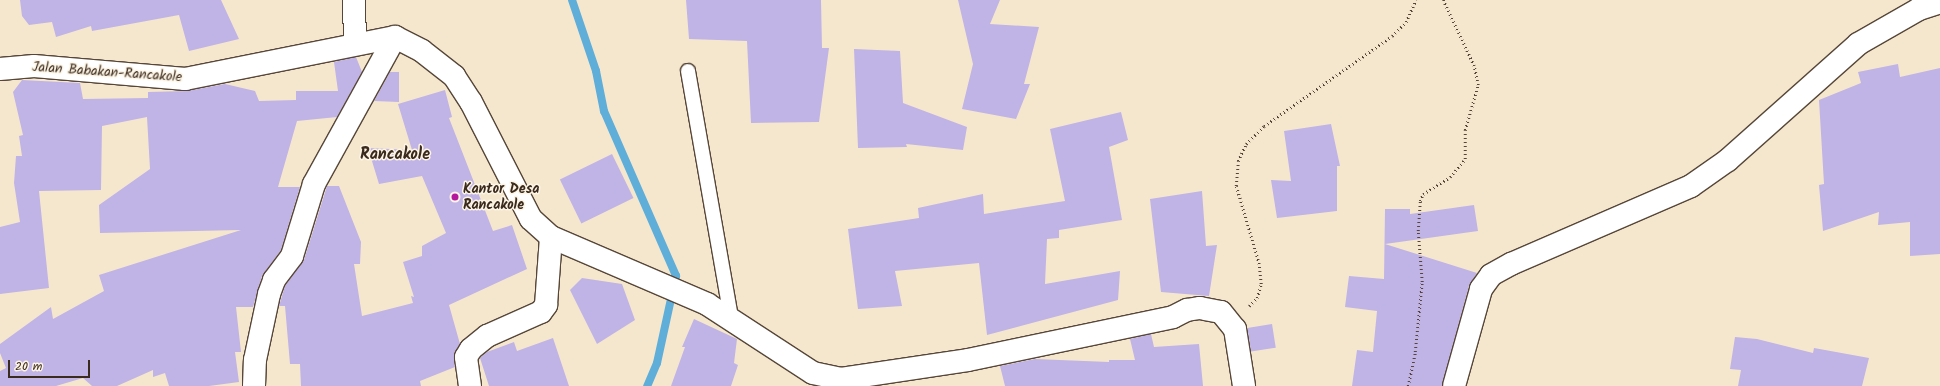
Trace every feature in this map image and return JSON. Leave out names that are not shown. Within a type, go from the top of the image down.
[{"type":"street","points":[[354,0],[355,43]]},
{"type":"street","points":[[1454,386],[1481,289],[1491,275],[1511,264],[1691,186],[1728,160],[1858,44],[1919,9],[1940,2]]},
{"type":"street","points":[[254,386],[255,360],[268,294],[274,280],[292,256],[314,184],[395,37],[422,51],[454,76],[471,102],[511,185],[531,219],[551,237],[706,304],[731,318],[813,373],[841,379],[968,360],[1173,317],[1188,310],[1200,308],[1221,312],[1230,322],[1239,341],[1244,386]]},
{"type":"street","name":"Jalan Babakan-Rancakole","points":[[0,69],[34,66],[185,79],[355,43],[395,37]]},
{"type":"street","points":[[470,386],[466,357],[471,349],[487,336],[541,312],[546,305],[551,237]]},
{"type":"lane","points":[[688,71],[731,318]]},
{"type":"path","points":[[1230,322],[1254,302],[1261,284],[1259,264],[1236,186],[1238,161],[1246,144],[1264,126],[1392,36],[1406,22],[1416,0]]},
{"type":"path","points":[[1408,386],[1415,352],[1422,282],[1418,231],[1420,200],[1423,194],[1450,176],[1465,159],[1465,130],[1478,85],[1474,66],[1443,0]]},
{"type":"building","points":[[20,0],[221,0],[239,39],[189,51],[179,15],[92,31],[91,26],[56,37],[52,22],[29,25],[22,16]]},
{"type":"building","points":[[686,0],[821,0],[822,48],[829,48],[819,122],[751,123],[747,41],[689,39]]},
{"type":"building","points":[[958,0],[1000,0],[990,24],[1039,27],[1024,84],[1030,84],[1016,119],[962,109],[973,64]]},
{"type":"building","points":[[854,49],[900,51],[903,103],[967,127],[963,150],[906,144],[907,147],[858,148]]},
{"type":"building","points":[[356,57],[362,72],[337,117],[297,121],[278,187],[300,187],[281,250],[262,276],[253,307],[236,307],[241,352],[235,352],[239,382],[209,386],[169,386],[165,373],[153,377],[153,370],[117,386],[92,386],[83,378],[56,386],[0,386],[0,371],[6,368],[0,353],[0,344],[51,307],[53,319],[104,291],[99,275],[241,230],[100,233],[99,205],[150,169],[147,117],[102,126],[101,190],[39,191],[49,288],[0,294],[0,227],[20,222],[14,183],[16,156],[22,156],[19,136],[23,135],[13,92],[22,80],[80,83],[83,99],[148,98],[148,92],[187,91],[225,84],[255,91],[259,101],[296,100],[296,91],[338,91],[334,62]]},
{"type":"building","points":[[1898,64],[1900,77],[1940,68],[1940,254],[1910,256],[1910,222],[1878,225],[1879,212],[1823,231],[1819,185],[1824,184],[1819,100],[1861,83],[1858,72]]},
{"type":"building","points":[[390,72],[399,72],[399,102],[374,101]]},
{"type":"building","points":[[445,90],[452,117],[449,118],[493,231],[512,225],[527,269],[449,305],[460,344],[454,358],[455,367],[420,381],[421,386],[301,386],[300,364],[290,364],[285,306],[279,306],[285,286],[304,260],[327,186],[339,186],[361,242],[360,264],[354,264],[362,316],[413,303],[411,296],[414,297],[403,262],[422,256],[422,246],[446,233],[422,176],[379,184],[368,148],[412,150],[398,104]]},
{"type":"building","points":[[1121,112],[1128,140],[1109,147],[1122,220],[1059,230],[1059,238],[1047,239],[1045,284],[1120,271],[1118,300],[987,335],[979,263],[895,271],[902,306],[858,309],[848,229],[919,218],[918,208],[983,194],[984,214],[1065,201],[1050,129]]},
{"type":"building","points":[[1331,124],[1340,166],[1337,166],[1337,211],[1277,218],[1271,180],[1291,181],[1284,131]]},
{"type":"building","points":[[612,154],[633,198],[581,223],[560,179]]},
{"type":"building","points":[[1202,191],[1206,246],[1217,245],[1209,296],[1161,292],[1150,199]]},
{"type":"building","points":[[1474,205],[1478,231],[1385,244],[1477,273],[1469,286],[1442,386],[1352,386],[1357,350],[1373,352],[1377,311],[1345,307],[1349,276],[1384,279],[1385,209],[1410,209],[1410,214]]},
{"type":"building","points":[[582,278],[622,284],[635,320],[597,344],[570,290]]},
{"type":"building","points":[[694,319],[737,339],[734,363],[738,365],[731,386],[671,386],[685,347],[682,347]]},
{"type":"building","points":[[1272,324],[1276,348],[1251,352],[1247,328]]},
{"type":"building","points":[[1151,334],[1154,347],[1199,344],[1203,386],[1005,386],[1000,366],[1035,359],[1109,362],[1109,360],[1135,360],[1130,339]]},
{"type":"building","points":[[1735,337],[1757,339],[1813,353],[1814,348],[1869,358],[1862,386],[1738,386],[1741,370],[1730,369]]},
{"type":"building","points":[[553,338],[569,386],[489,386],[480,358],[487,352],[514,342],[517,351]]},
{"type":"waterway","points":[[572,0],[596,71],[604,111],[676,276],[657,363],[647,386]]},
{"type":"place","name":"Kantor Desa Rancakole","points":[[455,197]]},
{"type":"district","name":"Rancakole","points":[[395,155]]}]
